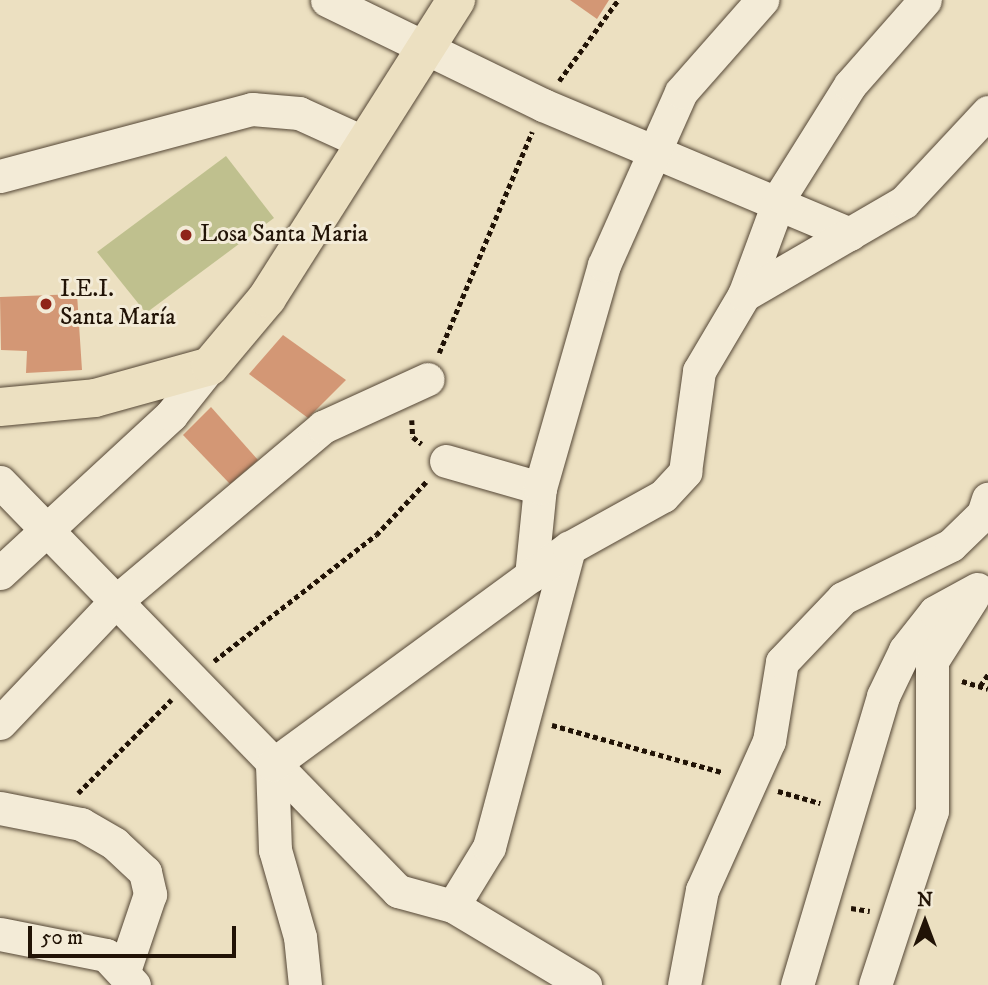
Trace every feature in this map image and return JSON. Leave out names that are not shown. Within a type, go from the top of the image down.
[{"type":"main road","points":[[0,407],[95,398],[210,366],[268,298],[421,49],[456,0]]},
{"type":"street","points":[[327,0],[421,49],[543,106],[849,233]]},
{"type":"street","points":[[531,576],[540,488],[604,265],[681,92],[762,0]]},
{"type":"street","points":[[272,765],[569,548],[663,496],[685,472],[699,371],[744,295],[777,205],[849,85],[925,0]]},
{"type":"street","points":[[0,176],[252,109],[299,113],[363,142]]},
{"type":"street","points":[[744,295],[904,202],[988,112]]},
{"type":"street","points":[[0,573],[45,528],[171,415],[210,366]]},
{"type":"street","points":[[0,723],[115,602],[323,427],[428,379]]},
{"type":"street","points":[[446,461],[540,488]]},
{"type":"street","points":[[0,482],[272,765],[398,891],[453,906],[585,985]]},
{"type":"street","points":[[684,985],[702,890],[768,773],[769,741],[782,662],[800,640],[843,598],[951,545],[983,514],[988,499]]},
{"type":"street","points":[[453,906],[489,847],[521,716],[569,548]]},
{"type":"street","points":[[794,978],[883,696],[905,650],[935,612],[983,580]]},
{"type":"street","points":[[875,985],[895,916],[932,811],[932,661],[983,580]]},
{"type":"street","points":[[272,765],[275,850],[300,937],[305,985]]},
{"type":"street","points":[[0,808],[81,824],[115,844],[150,882],[129,977]]},
{"type":"street","points":[[0,934],[106,955],[129,977]]},
{"type":"path","points":[[53,819],[190,680],[376,535],[446,461],[413,437],[410,425],[543,106],[618,0]]},
{"type":"path","points":[[980,686],[988,674]]},
{"type":"path","points":[[521,716],[736,775],[768,773],[772,789],[830,807],[839,837]]},
{"type":"path","points":[[820,902],[895,916]]},
{"type":"green space","name":"Losa Santa Maria","points":[[226,156],[274,218],[146,313],[97,252]]},
{"type":"building","points":[[570,0],[609,0],[597,19]]},
{"type":"building","points":[[77,294],[82,370],[26,373],[27,351],[1,350],[0,297]]},
{"type":"building","points":[[283,335],[346,380],[308,418],[249,374]]},
{"type":"building","points":[[211,407],[258,460],[230,484],[183,435]]},
{"type":"place","name":"Losa Santa Maria","points":[[186,235]]},
{"type":"place","name":"I.E.I. Santa María","points":[[46,304]]}]
